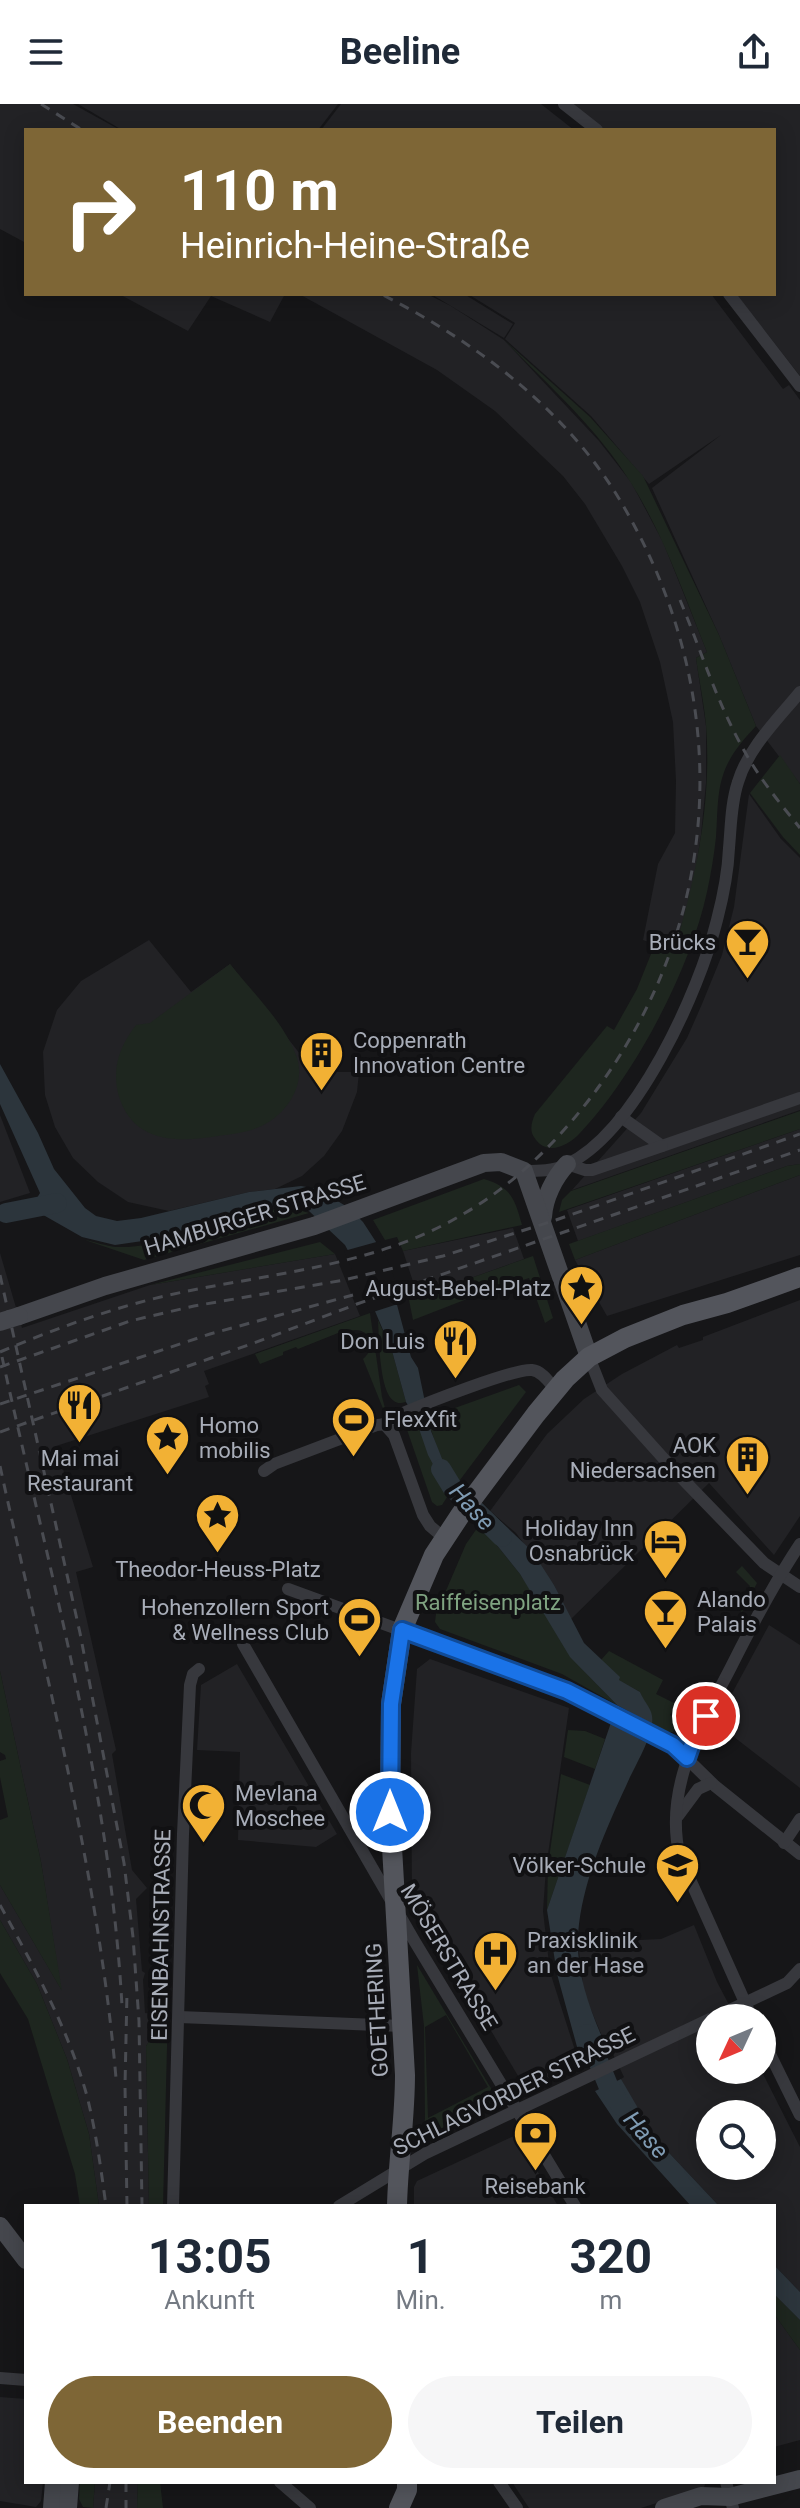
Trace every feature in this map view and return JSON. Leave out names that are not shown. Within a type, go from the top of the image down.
[{"type":"main road","name":"GOETHERING","points":[[397,2204],[405,2110],[390,1812],[391,1704],[402,1630],[427,1569],[461,1514],[555,1389],[589,1357],[625,1338],[669,1321],[800,1277]]},
{"type":"street","points":[[564,104],[594,128]]},
{"type":"street","points":[[731,296],[800,386]]},
{"type":"street","points":[[542,1220],[544,1204],[560,1172],[602,1139],[621,1117],[666,1048],[687,1007],[707,953],[726,878],[731,814],[738,781],[758,745],[800,692]]},
{"type":"street","points":[[800,1098],[592,1170],[567,1164],[547,1171],[524,1171],[602,1390],[764,1563],[800,1587]]},
{"type":"street","points":[[621,1117],[662,1146]]},
{"type":"street","name":"HAMBURGER STRASSE","points":[[0,1322],[105,1286],[314,1226],[484,1163],[501,1162],[524,1171]]},
{"type":"street","points":[[269,1468],[382,1425],[406,1411],[511,1373],[533,1370],[544,1376],[555,1389]]},
{"type":"street","points":[[382,1425],[394,1435],[423,1515],[444,1538]]},
{"type":"street","points":[[745,2003],[680,1857],[676,1819],[687,1758],[694,1738],[780,1574],[800,1544]]},
{"type":"street","points":[[288,1589],[567,1691],[615,1714],[673,1745],[711,1783],[800,1854]]},
{"type":"street","name":"MÖSERSTRASSE","points":[[243,1644],[395,1907],[574,2204]]},
{"type":"street","name":"EISENBAHNSTRASSE","points":[[173,2204],[190,1685],[193,1674],[199,1669]]},
{"type":"street","points":[[676,1819],[698,1789],[711,1783]]},
{"type":"street","points":[[349,1826],[366,1836],[374,1834],[383,1826],[390,1812]]},
{"type":"street","points":[[784,1843],[800,1819]]},
{"type":"street","name":"SCHLAGVORDER STRASSE","points":[[745,2003],[787,1983],[800,1969]]},
{"type":"street","points":[[179,2017],[402,2026]]},
{"type":"street","name":"SCHLAGVORDER STRASSE","points":[[342,2204],[398,2168],[437,2148],[696,2026]]},
{"type":"street","points":[[776,2066],[800,2115]]},
{"type":"street","points":[[0,2226],[24,2257]]},
{"type":"street","points":[[0,2378],[24,2380]]},
{"type":"street","points":[[664,2508],[701,2496],[726,2499],[800,2479]]},
{"type":"street","points":[[52,2508],[54,2484]]},
{"type":"street","points":[[68,2508],[70,2484]]},
{"type":"street","points":[[281,2484],[294,2503],[310,2508]]},
{"type":"street","points":[[500,2484],[517,2508]]},
{"type":"shaded area","points":[[0,104],[73,104],[116,128],[24,128],[24,242],[0,229]]},
{"type":"shaded area","points":[[78,104],[338,104],[320,128],[119,128]]},
{"type":"shaded area","points":[[341,104],[541,104],[571,128],[323,128]]},
{"type":"shaded area","points":[[572,104],[800,104],[800,376],[738,296],[776,296],[776,128],[602,128]]},
{"type":"shaded area","points":[[123,296],[211,296],[188,331]]},
{"type":"shaded area","points":[[211,296],[284,296],[270,322]]},
{"type":"shaded area","points":[[303,296],[431,296],[451,306],[504,340],[599,441],[631,482],[663,542],[707,652],[696,658],[706,726],[706,783],[701,835],[693,888],[674,951],[643,940],[658,864],[675,833],[676,781],[673,722],[660,662],[640,602],[585,504],[563,476],[495,411],[437,370]]},
{"type":"shaded area","points":[[434,296],[467,296],[513,324],[504,338]]},
{"type":"shaded area","points":[[471,296],[713,296],[783,389],[789,385],[800,400],[800,784],[756,726],[719,635],[652,488],[721,435],[649,484],[591,416],[505,339],[515,323]]},
{"type":"shaded area","points":[[749,794],[781,839],[800,858],[800,1110],[572,1190],[641,1113],[687,1038],[722,955],[734,907]]},
{"type":"shaded area","points":[[149,940],[191,992],[230,964],[314,1072],[359,1072],[357,1092],[342,1131],[324,1156],[302,1176],[275,1189],[169,1211],[128,1202],[98,1182],[73,1158],[55,1127],[45,1095],[43,1052],[57,1010],[81,981]]},
{"type":"shaded area","points":[[0,1115],[30,1193],[0,1202]]},
{"type":"shaded area","points":[[800,1129],[800,1164],[578,1241],[567,1210]]},
{"type":"shaded area","points":[[800,1175],[800,1255],[607,1316],[575,1260]]},
{"type":"shaded area","points":[[513,1228],[524,1259],[418,1297],[403,1251]]},
{"type":"shaded area","points":[[0,1253],[22,1328],[150,1285],[335,1254],[360,1316],[204,1371],[209,1384],[205,1386],[209,1397],[56,1446],[93,1567],[76,1572],[116,1750],[112,1754],[132,1870],[147,1888],[136,1899],[142,1971],[145,1973],[145,2013],[157,2014],[157,2030],[146,2046],[149,2204],[99,2204],[89,2134],[67,2059],[37,1984],[0,1920],[0,1885],[61,1989],[41,1862],[0,1671]]},
{"type":"shaded area","points":[[800,1300],[800,1516],[774,1555],[709,1483],[570,1620],[554,1585],[516,1533],[490,1511],[547,1434],[584,1399],[622,1374],[677,1345],[679,1348],[703,1340],[703,1337]]},
{"type":"shaded area","points":[[769,1625],[800,1645],[800,1788],[716,1723]]},
{"type":"shaded area","points":[[430,1659],[569,1708],[546,1868],[543,1911],[550,1972],[580,2066],[527,2091],[412,1898],[411,1753],[417,1669]]},
{"type":"shaded area","points":[[237,1664],[337,1834],[316,1847],[238,1840],[240,1752],[197,1750],[201,1685]]},
{"type":"shaded area","points":[[694,1925],[729,2004],[696,2004],[696,2084],[768,2084],[800,2147],[800,2292],[776,2267],[776,2204],[717,2204],[656,2139],[621,2079],[624,2077],[612,2052],[609,2053],[584,1993],[578,1943],[661,1939]]},
{"type":"shaded area","points":[[516,2135],[557,2204],[414,2204],[417,2181]]},
{"type":"shaded area","points":[[776,2317],[800,2350],[800,2440],[776,2446]]},
{"type":"shaded area","points":[[0,2397],[24,2399],[24,2484],[43,2484],[41,2501],[36,2507],[0,2501]]},
{"type":"shaded area","points":[[95,2484],[138,2484],[137,2508],[93,2508]]},
{"type":"shaded area","points":[[513,2484],[705,2484],[704,2488],[641,2508],[529,2508]]},
{"type":"green space","points":[[504,340],[590,417],[643,476],[719,635],[756,726],[736,749],[723,774],[707,892],[688,954],[658,1020],[601,1109],[575,1138],[551,1148],[539,1143],[532,1134],[535,1114],[607,1026],[614,1030],[637,989],[655,944],[674,951],[695,868],[704,811],[706,725],[696,658],[707,652],[663,544],[643,503],[618,463],[588,426]]},
{"type":"green space","points":[[780,755],[800,784],[800,855],[750,793]]},
{"type":"green space","points":[[230,964],[277,1021],[292,1045],[299,1069],[296,1090],[277,1116],[244,1132],[172,1139],[145,1130],[133,1122],[118,1093],[117,1065],[126,1041],[136,1025],[150,1023]]},
{"type":"green space","points":[[800,1111],[800,1129],[559,1212],[562,1200],[571,1191]]},
{"type":"green space","points":[[800,1164],[800,1175],[575,1260],[569,1244]]},
{"type":"green space","points":[[484,1179],[506,1190],[517,1208],[522,1225],[403,1251],[397,1237],[385,1240],[373,1220]]},
{"type":"green space","points":[[293,1208],[309,1213],[144,1260],[85,1240],[116,1247],[153,1244],[275,1209]]},
{"type":"green space","points":[[320,1242],[335,1254],[150,1285]]},
{"type":"green space","points":[[533,1256],[553,1318],[545,1323],[529,1278],[413,1320],[409,1300]]},
{"type":"green space","points":[[370,1313],[384,1411],[363,1359],[371,1347],[364,1332],[343,1331],[283,1352],[283,1355],[260,1364],[255,1354]]},
{"type":"green space","points":[[378,1320],[392,1351],[406,1402],[394,1401],[385,1387]]},
{"type":"green space","points":[[519,1385],[526,1392],[457,1484],[438,1450],[427,1412],[435,1409],[438,1414]]},
{"type":"green space","points":[[415,1417],[449,1494],[442,1505],[432,1502],[404,1421]]},
{"type":"green space","name":"Raiffeisenplatz","points":[[480,1524],[520,1574],[585,1672],[617,1705],[562,1674],[440,1629],[435,1622],[436,1614],[466,1544]]},
{"type":"green space","points":[[742,1566],[757,1583],[742,1612],[738,1609],[750,1586],[736,1572]]},
{"type":"green space","points":[[609,1651],[663,1680],[656,1694],[676,1704],[670,1715],[679,1720],[673,1732],[652,1724],[640,1692],[618,1680],[619,1677],[601,1660]]},
{"type":"green space","points":[[0,1671],[41,1862],[62,1991],[0,1885],[0,1820],[8,1817],[0,1777],[0,1761],[6,1759],[0,1752]]},
{"type":"green space","points":[[568,1730],[585,1731],[605,1739],[595,1769],[564,1757]]},
{"type":"green space","points":[[561,1774],[590,1785],[547,1910],[548,1866]]},
{"type":"green space","points":[[0,1920],[37,1984],[67,2059],[89,2134],[99,2204],[80,2204],[75,2174],[28,2019],[0,1973]]},
{"type":"green space","points":[[417,1965],[495,2095],[494,2102],[429,2135],[423,2131],[424,2026]],"holes":[[[446,2015],[488,2087],[428,2118],[425,2027]]]},
{"type":"green space","points":[[157,2007],[168,2007],[163,2204],[149,2204],[146,2046],[157,2030]]},
{"type":"green space","points":[[776,2296],[800,2320],[800,2350],[776,2317]]},
{"type":"green space","points":[[80,2484],[95,2484],[93,2508],[83,2507],[79,2499]]},
{"type":"green space","points":[[138,2484],[160,2484],[163,2508],[137,2508]]},
{"type":"water","points":[[0,1064],[54,1169],[85,1208],[96,1216],[117,1221],[141,1218],[249,1192],[301,1186],[318,1189],[349,1208],[378,1245],[389,1275],[411,1357],[418,1368],[431,1431],[449,1476],[457,1484],[449,1494],[428,1455],[415,1417],[406,1402],[392,1351],[345,1245],[309,1211],[293,1207],[275,1207],[170,1237],[115,1245],[82,1237],[31,1208],[40,1193],[0,1104]]},
{"type":"water","points":[[490,1511],[532,1551],[554,1585],[584,1643],[620,1677],[619,1680],[640,1692],[652,1715],[648,1739],[604,1836],[582,1906],[578,1941],[581,1974],[590,2007],[609,2053],[582,2065],[557,1974],[547,1910],[617,1705],[570,1657],[520,1574],[480,1524]]},
{"type":"water","points":[[621,2079],[656,2139],[717,2204],[689,2204],[617,2124],[595,2091]]},
{"type":"water","points":[[776,2267],[800,2292],[800,2320],[776,2296]]},
{"type":"pier","points":[[380,1241],[401,1303],[370,1313],[344,1251]]},
{"type":"pier","points":[[617,1705],[652,1724],[645,1742],[612,1724]]},
{"type":"waterway","name":"Hase","points":[[6,1213],[57,1203]]},
{"type":"waterway","name":"Hase","points":[[441,1469],[452,1487],[502,1537]]},
{"type":"waterway","name":"Hase","points":[[587,2034],[608,2085],[621,2106]]},
{"type":"railway","points":[[41,104],[79,128]]},
{"type":"railway","points":[[0,1352],[83,1320],[148,1300],[321,1266],[395,1246],[431,1231],[485,1201],[522,1172],[555,1139],[600,1085],[642,1016],[673,944],[692,870],[700,795],[696,719],[681,643],[655,569],[618,497],[571,434],[514,379],[482,355],[385,296]]},
{"type":"railway","points":[[680,600],[731,726],[760,776],[800,828]]},
{"type":"railway","points":[[0,1367],[130,1321],[194,1306],[344,1280],[443,1256],[556,1220],[800,1134]]},
{"type":"railway","points":[[0,1432],[800,1150]]},
{"type":"railway","points":[[0,1275],[80,1633],[124,1863],[139,2021],[142,2204]]},
{"type":"railway","points":[[0,1404],[210,1334],[353,1295]]},
{"type":"railway","points":[[2,1357],[91,1760],[105,1842],[122,2006]]},
{"type":"railway","points":[[0,1466],[83,1846],[108,2000],[116,2078]]},
{"type":"railway","points":[[0,1905],[49,1998],[79,2071],[93,2123],[106,2204]]},
{"type":"railway","points":[[127,1992],[127,2204]]},
{"type":"railway","points":[[106,2508],[110,2484]]},
{"type":"railway","points":[[126,2484],[126,2508]]},
{"type":"place","name":"Brücks","points":[[747,981]]},
{"type":"place","name":"Coppenrath Innovation Centre","points":[[322,1092]]},
{"type":"place","name":"August-Bebel-Platz","points":[[582,1327]]},
{"type":"place","name":"Don Luis","points":[[456,1380]]},
{"type":"place","name":"Mai mai Restaurant","points":[[80,1444]]},
{"type":"place","name":"FlexXfit","points":[[353,1458]]},
{"type":"place","name":"Homo mobilis","points":[[168,1477]]},
{"type":"place","name":"AOK Niedersachsen","points":[[747,1497]]},
{"type":"place","name":"Theodor-Heuss-Platz","points":[[218,1555]]},
{"type":"place","name":"Holiday Inn Osnabrück","points":[[665,1580]]},
{"type":"place","name":"Alando Palais","points":[[666,1651]]},
{"type":"place","name":"Hohenzollern Sport & Wellness Club","points":[[360,1659]]},
{"type":"place","name":"Mevlana Moschee","points":[[204,1845]]},
{"type":"place","name":"Völker-Schule","points":[[677,1904]]},
{"type":"place","name":"Praxisklinik an der Hase","points":[[496,1992]]},
{"type":"place","name":"Reisebank","points":[[535,2172]]},
{"type":"route","points":[[390,1812],[391,1704],[402,1630],[567,1691],[673,1745],[687,1758],[706,1716]]}]
